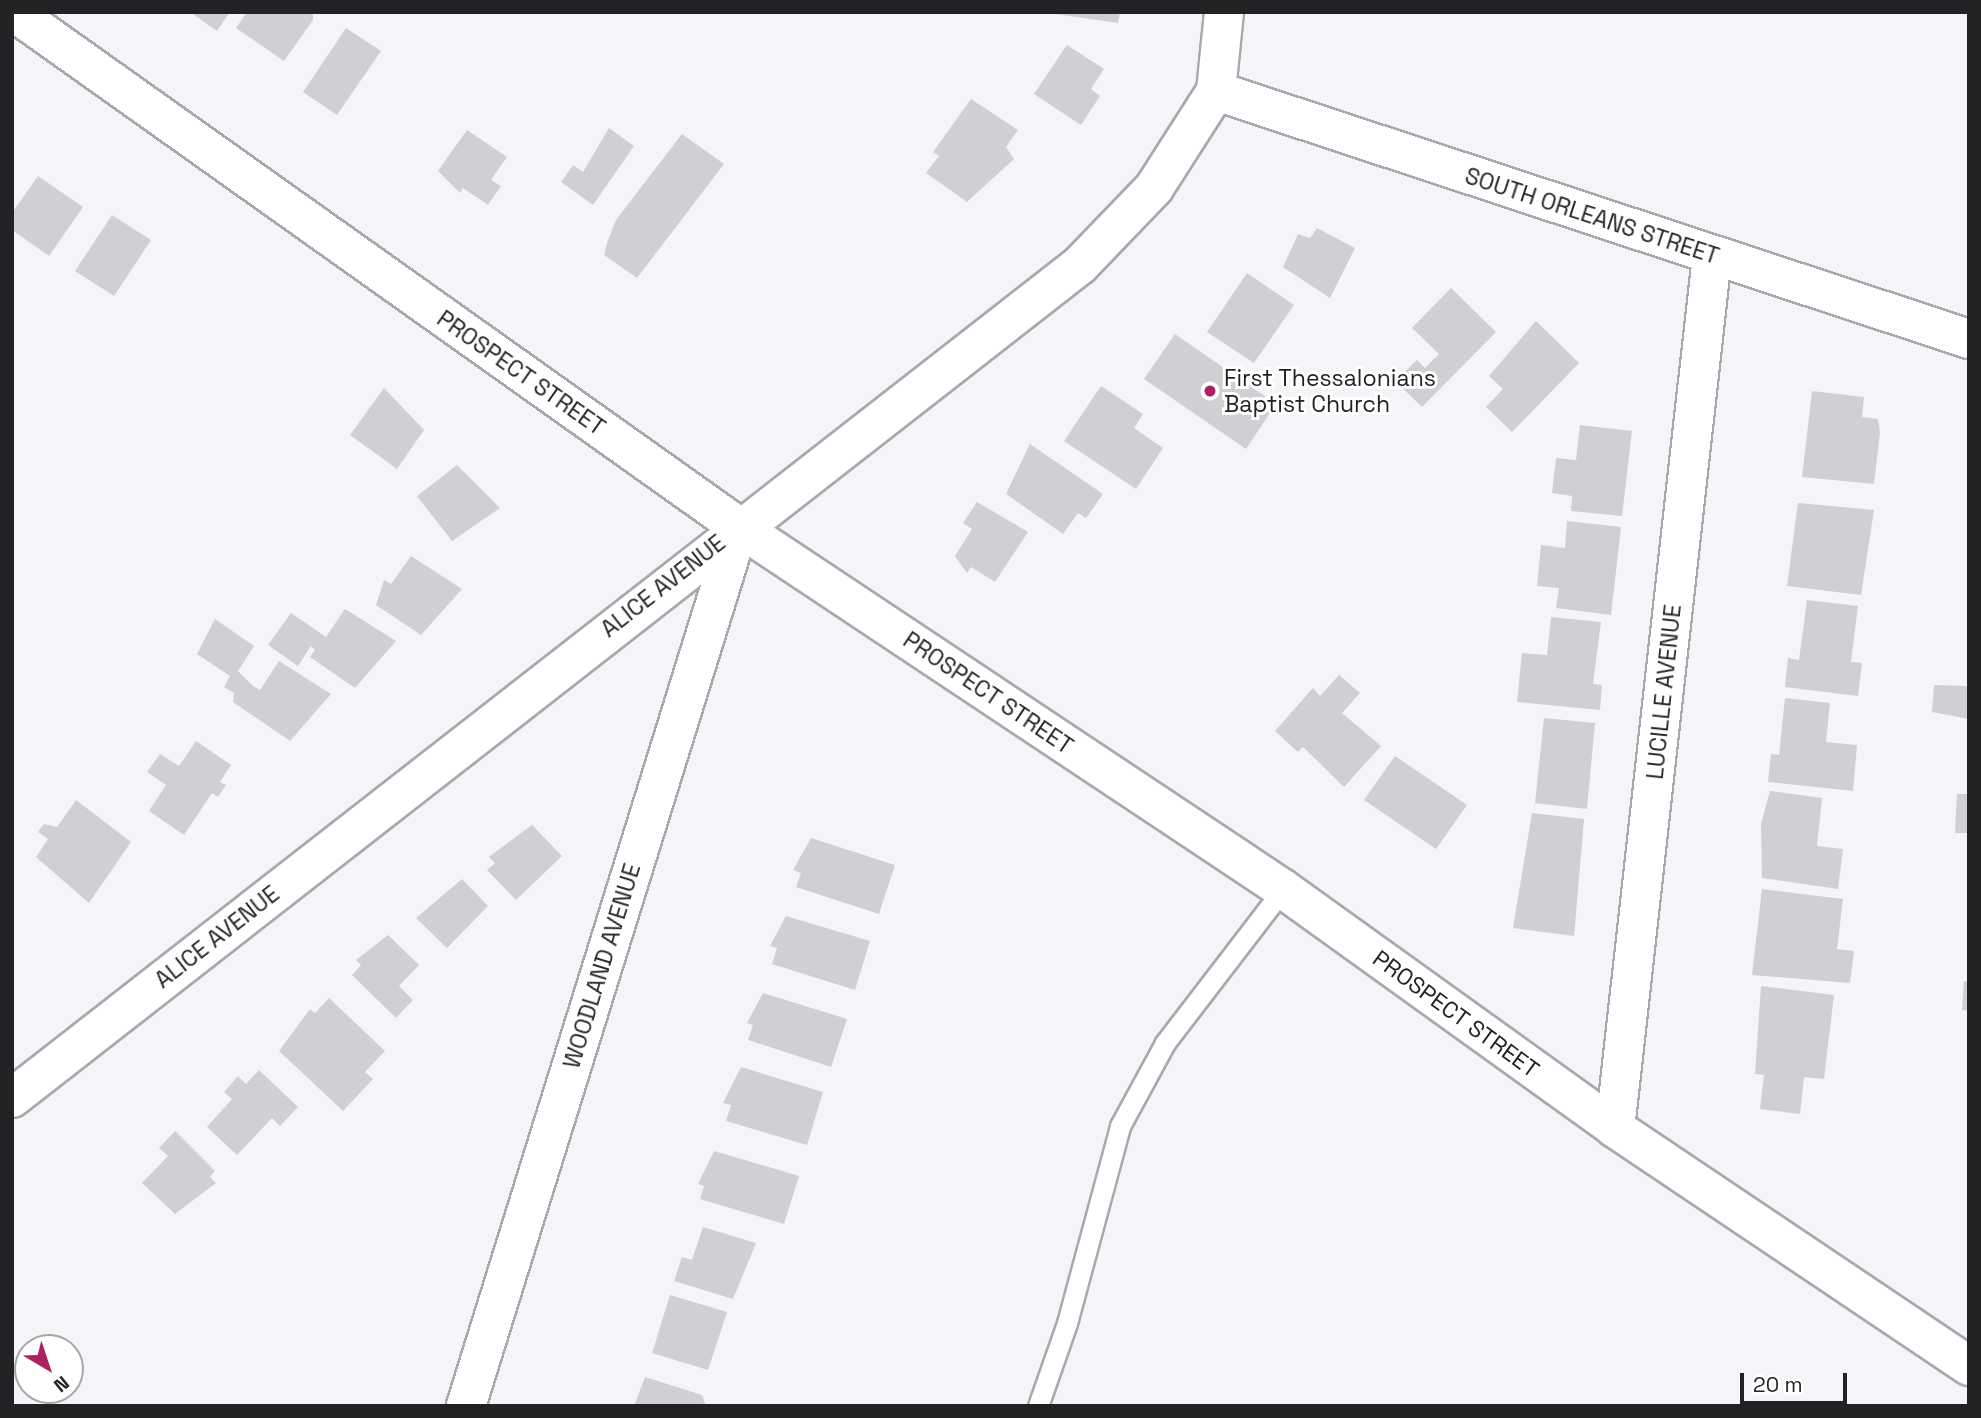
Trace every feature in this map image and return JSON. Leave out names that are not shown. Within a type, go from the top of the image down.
[{"type":"street","name":"PROSPECT STREET","points":[[14,12],[739,527],[1283,889],[1615,1128],[1969,1366]]},
{"type":"street","name":"ALICE AVENUE","points":[[12,1098],[739,527],[1080,265],[1154,188],[1216,91],[1224,12]]},
{"type":"street","name":"SOUTH ORLEANS STREET","points":[[1216,91],[1969,339]]},
{"type":"street","name":"LUCILLE AVENUE","points":[[1615,1128],[1712,256]]},
{"type":"street","name":"WOODLAND AVENUE","points":[[466,1406],[739,527]]},
{"type":"lane","points":[[1038,1406],[1067,1323],[1120,1126],[1166,1043],[1283,889]]},
{"type":"building","points":[[190,12],[230,12],[217,31]]},
{"type":"building","points":[[247,12],[313,12],[313,20],[284,61],[236,28]]},
{"type":"building","points":[[1041,12],[1120,12],[1118,23]]},
{"type":"building","points":[[346,28],[381,51],[337,115],[303,92]]},
{"type":"building","points":[[1067,45],[1104,69],[1091,89],[1100,96],[1081,125],[1034,94]]},
{"type":"building","points":[[971,99],[1018,130],[1006,147],[1014,159],[967,202],[926,173],[939,156],[933,152]]},
{"type":"building","points":[[609,128],[634,146],[593,205],[561,182],[573,165],[583,172]]},
{"type":"building","points":[[467,130],[507,157],[491,180],[501,186],[488,205],[463,188],[460,193],[438,171]]},
{"type":"building","points":[[682,134],[724,164],[637,278],[604,255],[607,243],[616,220]]},
{"type":"building","points":[[38,176],[83,207],[49,256],[12,230],[12,213]]},
{"type":"building","points":[[112,215],[151,240],[114,296],[75,271]]},
{"type":"building","points":[[1317,228],[1355,248],[1330,298],[1283,267],[1298,234],[1310,238]]},
{"type":"building","points":[[1247,273],[1294,305],[1254,363],[1207,332]]},
{"type":"building","points":[[1451,288],[1496,332],[1422,407],[1395,381],[1417,360],[1425,368],[1439,354],[1412,328]]},
{"type":"building","points":[[1536,321],[1579,363],[1512,432],[1486,407],[1503,389],[1489,376]]},
{"type":"building","name":"First Thessalonians Baptist Church","points":[[1175,334],[1276,404],[1246,449],[1144,379]]},
{"type":"building","points":[[1101,386],[1143,414],[1134,428],[1163,448],[1136,489],[1064,441]]},
{"type":"building","points":[[384,388],[424,430],[397,469],[350,435]]},
{"type":"building","points":[[1812,391],[1864,397],[1862,417],[1878,419],[1880,432],[1874,484],[1802,477]]},
{"type":"building","points":[[1580,425],[1632,431],[1622,516],[1571,511],[1572,496],[1552,493],[1556,458],[1576,460]]},
{"type":"building","points":[[1030,444],[1103,494],[1086,518],[1078,513],[1063,534],[1006,494]]},
{"type":"building","points":[[457,465],[500,508],[452,541],[417,496]]},
{"type":"building","points":[[977,502],[1028,532],[995,582],[971,567],[967,573],[955,556],[972,529],[963,523]]},
{"type":"building","points":[[1798,503],[1874,510],[1861,595],[1787,586]]},
{"type":"building","points":[[1567,521],[1621,527],[1611,615],[1556,608],[1559,588],[1537,586],[1541,545],[1565,548]]},
{"type":"building","points":[[411,556],[462,589],[421,635],[376,605],[384,580],[391,584]]},
{"type":"building","points":[[1807,600],[1858,606],[1851,662],[1862,663],[1858,696],[1785,687],[1788,658],[1799,660]]},
{"type":"building","points":[[345,609],[396,641],[355,688],[310,657],[315,650],[311,646],[298,666],[268,645],[291,613],[326,637]]},
{"type":"building","points":[[1551,617],[1601,622],[1593,684],[1602,685],[1600,710],[1517,702],[1522,653],[1547,655]]},
{"type":"building","points":[[215,619],[254,646],[238,671],[253,686],[260,690],[279,661],[331,694],[290,741],[233,702],[234,693],[224,687],[230,676],[197,654]]},
{"type":"building","points":[[1339,675],[1360,693],[1342,713],[1381,746],[1344,787],[1303,747],[1298,752],[1275,731],[1313,688],[1320,696]]},
{"type":"building","points":[[1934,685],[1969,686],[1969,719],[1932,712]]},
{"type":"building","points":[[1785,698],[1830,703],[1826,742],[1857,745],[1853,791],[1768,782],[1771,754],[1779,755]]},
{"type":"building","points":[[1544,718],[1595,723],[1587,809],[1535,803]]},
{"type":"building","points":[[196,741],[231,765],[220,782],[226,785],[218,797],[212,793],[184,835],[149,811],[166,785],[147,772],[160,754],[179,766]]},
{"type":"building","points":[[1395,756],[1467,805],[1436,849],[1364,800]]},
{"type":"building","points":[[1770,791],[1822,798],[1817,846],[1843,849],[1838,889],[1762,878],[1761,824]]},
{"type":"building","points":[[1957,794],[1969,794],[1969,833],[1955,833]]},
{"type":"building","points":[[76,800],[131,842],[89,903],[36,857],[48,839],[38,832],[44,824],[57,827]]},
{"type":"building","points":[[1532,813],[1584,819],[1574,936],[1513,928]]},
{"type":"building","points":[[532,825],[562,856],[516,900],[487,870],[495,863],[489,857]]},
{"type":"building","points":[[811,838],[895,865],[879,914],[796,887],[801,873],[793,870]]},
{"type":"building","points":[[462,879],[488,906],[447,948],[416,918]]},
{"type":"building","points":[[1762,889],[1843,899],[1837,949],[1854,951],[1850,983],[1752,975]]},
{"type":"building","points":[[786,916],[870,941],[855,990],[772,964],[777,948],[770,946]]},
{"type":"building","points":[[388,935],[419,965],[399,986],[413,1000],[396,1018],[352,975],[361,965],[356,960]]},
{"type":"building","points":[[1964,981],[1969,982],[1969,1011],[1962,1010]]},
{"type":"building","points":[[1761,986],[1834,995],[1824,1079],[1804,1077],[1800,1114],[1760,1109],[1764,1075],[1755,1074]]},
{"type":"building","points":[[763,993],[847,1019],[831,1067],[748,1040],[753,1025],[747,1023]]},
{"type":"building","points":[[329,998],[385,1051],[365,1072],[373,1079],[343,1111],[279,1051],[310,1009],[315,1013]]},
{"type":"building","points":[[741,1067],[823,1092],[807,1145],[726,1121],[731,1105],[723,1103]]},
{"type":"building","points":[[259,1070],[298,1107],[280,1126],[272,1118],[237,1155],[207,1127],[232,1099],[224,1092],[238,1076],[246,1084]]},
{"type":"building","points":[[175,1131],[215,1171],[210,1177],[216,1183],[175,1214],[142,1183],[168,1156],[159,1148]]},
{"type":"building","points":[[714,1151],[799,1176],[784,1224],[700,1199],[704,1186],[698,1184]]},
{"type":"building","points":[[703,1227],[756,1243],[733,1299],[674,1281],[682,1257],[692,1260]]},
{"type":"building","points":[[670,1295],[727,1312],[708,1370],[652,1353]]},
{"type":"building","points":[[645,1377],[702,1395],[706,1406],[634,1406]]},
{"type":"place","name":"First Thessalonians Baptist Church","points":[[1210,391]]}]
